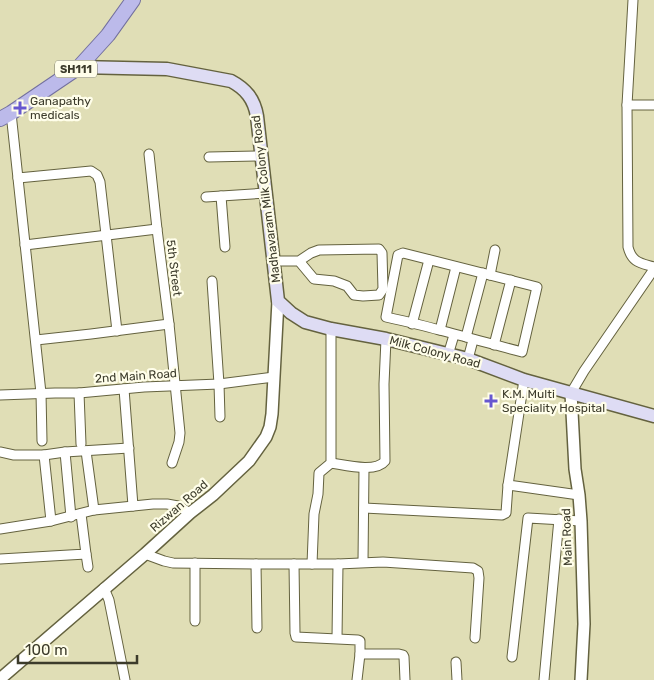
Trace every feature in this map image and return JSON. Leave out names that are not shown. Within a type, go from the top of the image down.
[{"type":"main road","name":"SH111","points":[[5,116],[79,67],[108,35],[133,0]]},
{"type":"main road","name":"Madhavaram Milk Colony Road","points":[[79,67],[167,69],[231,82],[239,85],[249,95],[256,108],[278,301]]},
{"type":"main road","name":"Milk Colony Road","points":[[278,301],[305,322],[468,359],[524,380],[654,416]]},
{"type":"street","points":[[571,393],[654,268],[636,261],[630,255],[628,248],[627,105],[633,0]]},
{"type":"street","points":[[627,105],[654,105]]},
{"type":"street","points":[[5,116],[18,178],[41,393],[42,441]]},
{"type":"street","name":"5th Street","points":[[149,154],[180,438],[172,463]]},
{"type":"street","points":[[209,157],[262,156]]},
{"type":"street","points":[[18,178],[91,171],[96,175],[100,182],[117,331]]},
{"type":"street","points":[[206,197],[266,193]]},
{"type":"street","points":[[221,196],[225,247]]},
{"type":"street","points":[[25,245],[157,229]]},
{"type":"street","points":[[274,261],[299,261],[319,250],[379,248],[382,254],[383,289],[379,295],[354,295],[347,286],[334,281],[314,279],[299,261]]},
{"type":"street","points":[[468,359],[469,338],[486,274],[495,250]]},
{"type":"street","points":[[402,253],[456,266],[537,287],[522,352],[386,317],[398,255],[402,253]]},
{"type":"street","points":[[412,324],[429,260]]},
{"type":"street","points":[[440,330],[456,266]]},
{"type":"street","points":[[494,345],[511,280]]},
{"type":"street","points":[[212,281],[220,417]]},
{"type":"street","name":"Rizwan Road","points":[[0,679],[213,495],[248,461],[266,437],[271,421],[278,301]]},
{"type":"street","points":[[36,340],[169,324]]},
{"type":"street","points":[[331,329],[331,463]]},
{"type":"street","points":[[448,355],[454,335]]},
{"type":"street","points":[[312,564],[314,514],[318,494],[319,473],[331,463],[364,468],[380,466],[385,461],[384,384],[386,339]]},
{"type":"street","name":"2nd Main Road","points":[[0,395],[80,393],[174,385],[219,384],[274,377]]},
{"type":"street","points":[[364,508],[504,515],[524,380]]},
{"type":"street","points":[[124,389],[133,506]]},
{"type":"street","points":[[80,393],[84,448],[94,510]]},
{"type":"street","name":"Main Road","points":[[571,393],[575,469],[581,521],[584,624],[582,680]]},
{"type":"street","points":[[0,452],[14,455],[44,455],[84,448],[129,448]]},
{"type":"street","points":[[65,452],[71,517]]},
{"type":"street","points":[[44,455],[51,521]]},
{"type":"street","points":[[364,468],[364,562]]},
{"type":"street","points":[[508,485],[579,495]]},
{"type":"street","points":[[0,529],[71,517],[94,510],[133,506],[167,504],[178,506],[190,513]]},
{"type":"street","points":[[82,514],[88,568]]},
{"type":"street","points":[[512,657],[528,518],[581,521]]},
{"type":"street","points":[[544,680],[559,519]]},
{"type":"street","points":[[0,558],[86,554]]},
{"type":"street","points":[[145,554],[173,563],[338,564],[395,562],[476,569],[480,578],[475,638]]},
{"type":"street","points":[[195,563],[195,620]]},
{"type":"street","points":[[256,564],[257,628]]},
{"type":"street","points":[[294,564],[295,635],[298,638],[359,640],[360,654],[356,680]]},
{"type":"street","points":[[336,638],[338,564]]},
{"type":"street","points":[[104,588],[109,600],[125,680]]},
{"type":"street","points":[[360,654],[403,655],[404,680]]},
{"type":"street","points":[[456,662],[457,680]]},
{"type":"place","name":"Ganapathy medicals","points":[[20,108]]},
{"type":"place","name":"K.M. Multi Speciality Hospital","points":[[491,401]]}]
